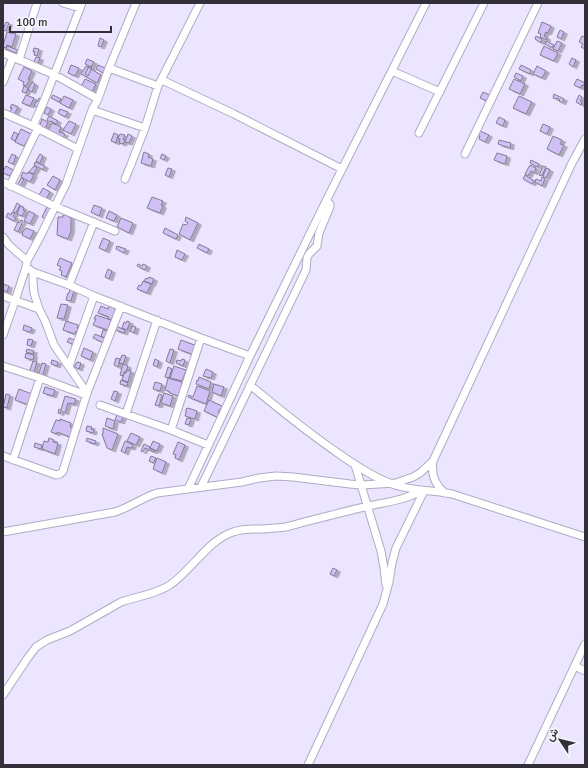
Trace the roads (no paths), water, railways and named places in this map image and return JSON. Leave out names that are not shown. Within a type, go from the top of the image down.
[{"type":"street","points":[[3,82],[16,58],[37,3]]},
{"type":"street","points":[[63,3],[81,6],[35,127],[6,184],[115,231]]},
{"type":"street","points":[[3,335],[27,264],[66,184],[92,110],[136,3]]},
{"type":"street","points":[[125,179],[145,128],[160,83],[200,3]]},
{"type":"street","points":[[188,489],[250,356],[426,3]]},
{"type":"street","points":[[420,133],[484,3]]},
{"type":"street","points":[[465,154],[538,3]]},
{"type":"street","points":[[3,53],[55,75],[98,98]]},
{"type":"street","points":[[109,68],[160,83],[234,114],[342,169]]},
{"type":"street","points":[[392,71],[440,92]]},
{"type":"street","points":[[92,110],[145,128]]},
{"type":"street","points":[[3,113],[35,127],[78,149]]},
{"type":"street","points":[[446,493],[439,487],[434,479],[432,470],[433,461],[572,163],[585,139]]},
{"type":"street","points":[[201,487],[306,270],[306,260],[317,246],[319,233],[330,207],[330,204],[326,201]]},
{"type":"street","points":[[69,285],[94,222]]},
{"type":"street","points":[[3,237],[34,272],[250,356]]},
{"type":"street","points":[[34,272],[34,293],[54,345],[87,394]]},
{"type":"street","points":[[3,296],[39,308]]},
{"type":"street","points":[[69,366],[94,296]]},
{"type":"street","points":[[3,456],[56,475],[63,471],[87,394],[121,306]]},
{"type":"street","points":[[126,414],[157,320]]},
{"type":"street","points":[[172,430],[201,338]]},
{"type":"street","points":[[3,366],[87,394]]},
{"type":"street","points":[[13,460],[40,378]]},
{"type":"street","points":[[250,386],[321,441],[356,465],[388,483],[403,488],[446,493],[585,537]]},
{"type":"street","points":[[100,405],[172,430],[208,445]]},
{"type":"street","points":[[3,532],[115,512],[127,508],[150,495],[164,492],[242,482],[259,478],[276,476],[293,477],[362,485],[400,482],[420,473],[433,461]]},
{"type":"street","points":[[356,465],[383,560],[386,593]]},
{"type":"street","points":[[3,695],[26,659],[36,648],[47,640],[70,631],[121,602],[148,595],[163,589],[179,577],[215,542],[226,535],[246,529],[286,527],[406,497],[423,490]]},
{"type":"street","points":[[308,765],[379,611],[389,582],[396,548],[423,490]]},
{"type":"street","points":[[528,765],[585,644]]},
{"type":"street","points":[[575,666],[585,671]]}]
